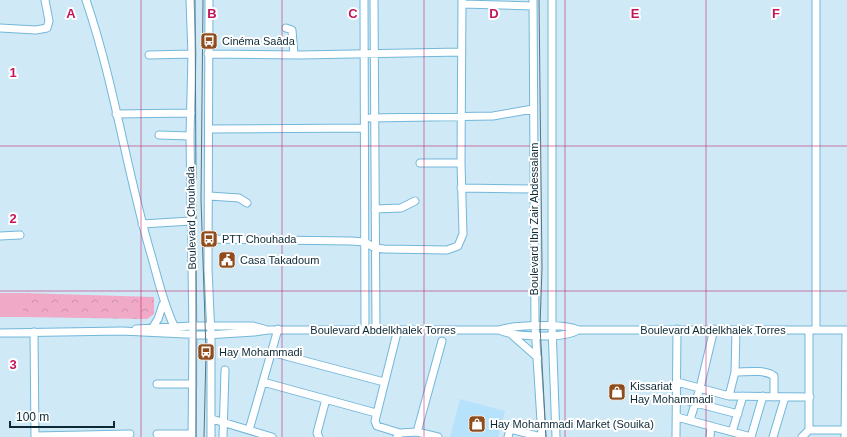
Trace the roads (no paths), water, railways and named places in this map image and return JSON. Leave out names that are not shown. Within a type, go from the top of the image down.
[{"type":"street","points":[[0,28],[36,30],[47,28],[49,21],[45,0]]},
{"type":"street","points":[[86,0],[98,34],[142,224],[163,304],[174,326]]},
{"type":"street","name":"Boulevard Chouhada","points":[[190,0],[192,54],[190,136],[193,335],[192,436]]},
{"type":"street","name":"Boulevard Chouhada","points":[[209,0],[208,239],[211,335],[211,437]]},
{"type":"street","points":[[364,0],[365,330]]},
{"type":"street","points":[[374,0],[376,329]]},
{"type":"street","name":"Boulevard Ibn Zair Abdessalam","points":[[552,0],[552,335],[556,437]]},
{"type":"street","points":[[802,437],[809,430],[812,330],[816,0]]},
{"type":"street","points":[[208,239],[365,242],[375,248],[447,250],[458,246],[463,234],[461,188],[462,2],[533,3]]},
{"type":"street","name":"Boulevard Ibn Zair Abdessalam","points":[[533,3],[535,335],[538,358],[541,437]]},
{"type":"street","points":[[286,28],[292,30],[294,55]]},
{"type":"street","points":[[208,54],[294,55],[461,52]]},
{"type":"street","points":[[149,55],[192,54]]},
{"type":"street","points":[[364,118],[493,116],[533,109]]},
{"type":"street","points":[[116,114],[191,113]]},
{"type":"street","points":[[209,129],[364,128]]},
{"type":"street","points":[[159,135],[190,136]]},
{"type":"street","points":[[420,163],[461,163]]},
{"type":"street","points":[[461,188],[534,189]]},
{"type":"street","points":[[209,196],[239,198],[247,203]]},
{"type":"street","points":[[376,209],[401,208],[415,201]]},
{"type":"street","points":[[142,224],[191,221]]},
{"type":"street","points":[[0,236],[20,235]]},
{"type":"street","points":[[153,327],[158,319],[163,304]]},
{"type":"street","name":"Boulevard Abdelkhalek Torres","points":[[122,331],[174,326],[253,326],[268,330]]},
{"type":"street","name":"Boulevard Abdelkhalek Torres","points":[[0,333],[122,331],[211,335],[278,329],[499,330],[508,327],[535,326],[572,326],[578,330]]},
{"type":"street","points":[[249,430],[278,329]]},
{"type":"street","points":[[398,329],[375,421],[377,426],[398,435],[417,432],[438,437]]},
{"type":"street","points":[[676,329],[676,437]]},
{"type":"street","points":[[690,420],[700,388],[714,329]]},
{"type":"street","name":"Boulevard Abdelkhalek Torres","points":[[499,330],[512,335],[552,335],[572,334],[578,330],[846,330]]},
{"type":"street","points":[[729,396],[735,372],[736,330]]},
{"type":"street","points":[[809,430],[845,434],[846,330]]},
{"type":"street","points":[[34,332],[35,437],[130,434]]},
{"type":"street","points":[[512,335],[538,358]]},
{"type":"street","points":[[417,432],[442,342]]},
{"type":"street","points":[[271,352],[384,382]]},
{"type":"street","points":[[223,437],[225,370]]},
{"type":"street","points":[[735,372],[765,373],[774,376],[774,397]]},
{"type":"street","points":[[263,382],[376,413]]},
{"type":"street","points":[[677,382],[729,396],[810,397]]},
{"type":"street","points":[[157,384],[192,384]]},
{"type":"street","points":[[732,432],[743,396]]},
{"type":"street","points":[[677,417],[751,437],[763,396]]},
{"type":"street","points":[[773,437],[785,397]]},
{"type":"street","points":[[677,398],[738,414]]},
{"type":"street","points":[[317,436],[326,399]]},
{"type":"street","points":[[212,419],[272,437]]},
{"type":"street","points":[[710,437],[711,426]]},
{"type":"street","points":[[508,437],[510,429],[541,437]]},
{"type":"street","points":[[157,434],[192,436]]},
{"type":"tram line","points":[[195,0],[196,179]]},
{"type":"tram line","points":[[203,0],[201,199],[206,352],[204,437]]},
{"type":"tram line","points":[[539,0],[542,268],[540,326],[546,437]]},
{"type":"tram line","points":[[196,203],[196,437]]},
{"type":"place","name":"Cinéma Saâda","points":[[209,41]]},
{"type":"place","name":"PTT Chouhada","points":[[209,239]]},
{"type":"place","name":"Casa Takadoum","points":[[227,260]]},
{"type":"place","name":"Hay Mohammadi","points":[[206,352]]},
{"type":"place","name":"Kissariat Hay Mohammadi","points":[[617,392]]},
{"type":"place","name":"Hay Mohammadi Market (Souika)","points":[[477,424]]}]
